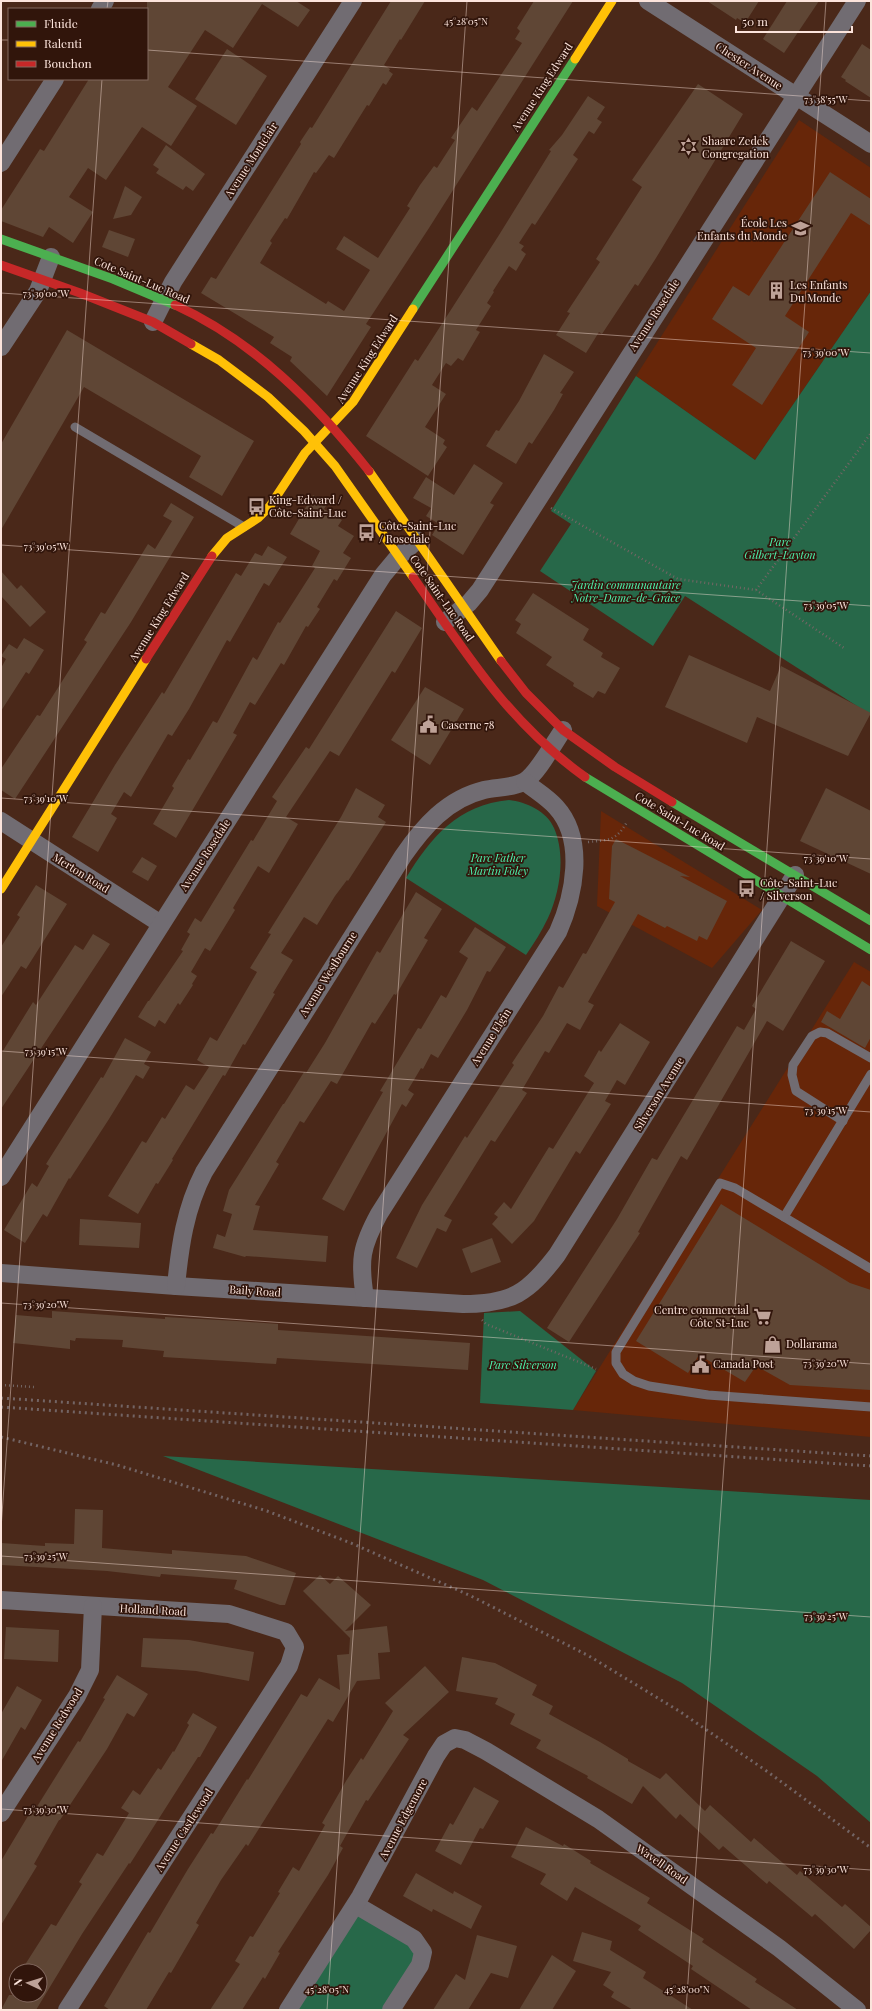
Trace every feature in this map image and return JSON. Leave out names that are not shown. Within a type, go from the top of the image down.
[{"type":"main road","name":"Avenue King Edward","points":[[1,889],[216,549],[224,540],[258,518],[268,509],[300,459],[314,442],[332,426],[353,402],[612,1]]},
{"type":"main road","name":"Cote Saint-Luc Road","points":[[1,239],[122,282],[163,300],[211,324],[251,352],[297,389],[332,426],[369,471],[463,608],[526,693],[563,730],[615,767],[871,921]]},
{"type":"main road","name":"Cote Saint-Luc Road","points":[[1,265],[43,279],[153,322],[198,346],[235,371],[268,397],[314,442],[335,466],[500,699],[549,749],[590,780],[871,950]]},
{"type":"street","name":"Avenue Montclair","points":[[153,322],[173,282],[353,1]]},
{"type":"street","name":"Chester Avenue","points":[[648,1],[871,144]]},
{"type":"street","name":"Avenue Rosedale","points":[[445,622],[463,608],[480,590],[601,398],[856,1]]},
{"type":"street","points":[[1,163],[54,80]]},
{"type":"street","points":[[1,347],[38,291],[50,257]]},
{"type":"street","name":"Avenue Rosedale","points":[[1,1177],[383,575],[398,557],[417,540]]},
{"type":"street","points":[[525,782],[534,773],[563,730]]},
{"type":"street","name":"Avenue Westbourne","points":[[176,1286],[185,1221],[196,1188],[204,1172],[420,831],[451,804],[481,791],[525,782]]},
{"type":"street","name":"Avenue Elgin","points":[[365,1298],[361,1275],[361,1257],[367,1235],[558,932],[572,895],[574,853],[570,834],[556,807],[525,782]]},
{"type":"street","name":"Merton Road","points":[[1,821],[161,924]]},
{"type":"street","name":"Silverson Avenue","points":[[508,1299],[530,1286],[542,1275],[557,1256],[795,875]]},
{"type":"street","name":"Baily Road","points":[[1,1273],[365,1298],[488,1304],[508,1299]]},
{"type":"street","name":"Holland Road","points":[[1,1600],[229,1614],[286,1632],[295,1647]]},
{"type":"street","name":"Avenue Redwood","points":[[1,1813],[77,1696],[90,1670],[94,1606]]},
{"type":"street","name":"Avenue Castlewood","points":[[67,2010],[290,1666],[295,1647]]},
{"type":"street","name":"Avenue Edgemore","points":[[288,2010],[356,1905],[436,1756],[444,1744],[455,1738]]},
{"type":"street","name":"Wavell Road","points":[[455,1738],[465,1740],[486,1750],[598,1819],[779,1948],[857,2010]]},
{"type":"street","points":[[356,1905],[414,1939],[422,1952],[420,1965],[391,2010]]},
{"type":"lane","points":[[75,427],[244,527]]},
{"type":"lane","points":[[843,1121],[796,1091],[792,1075],[793,1065],[812,1036],[820,1032],[827,1033],[871,1058]]},
{"type":"lane","points":[[784,1218],[871,1074]]},
{"type":"lane","points":[[871,1269],[735,1188],[720,1183],[616,1352],[616,1363],[623,1374],[634,1381],[668,1389],[708,1395],[871,1407]]},
{"type":"path","points":[[756,590],[871,433]]},
{"type":"path","points":[[550,508],[678,579],[756,590],[844,648]]},
{"type":"path","points":[[584,842],[610,840],[621,832],[629,818]]},
{"type":"path","points":[[477,1316],[486,1324],[596,1369]]},
{"type":"path","points":[[1,1385],[35,1388]]},
{"type":"shaded area","name":"École Les Enfants du Monde","points":[[799,120],[871,168],[871,291],[755,460],[636,376]]},
{"type":"shaded area","points":[[601,811],[762,910],[712,968],[597,906]]},
{"type":"shaded area","points":[[854,962],[871,972],[871,1437],[573,1410]]},
{"type":"green space","name":"Parc Gilbert-Layton","points":[[871,291],[871,715],[685,596],[653,646],[540,571],[571,524],[551,511],[636,376],[755,460]]},
{"type":"green space","name":"Parc Father Martin Foley","points":[[509,800],[529,805],[541,812],[551,822],[554,828],[560,850],[560,873],[556,897],[543,928],[526,955],[406,878],[425,849],[448,826],[461,816],[491,803]]},
{"type":"green space","name":"Parc Silverson","points":[[520,1311],[596,1371],[573,1410],[480,1403],[484,1313]]},
{"type":"green space","points":[[163,1456],[871,1500],[871,1823],[817,1776],[682,1683],[483,1580]]},
{"type":"green space","points":[[356,1905],[423,1952],[391,2010],[288,2010]]},
{"type":"building","points":[[147,1],[296,1],[310,10],[298,27],[262,4],[233,48],[205,30],[168,87],[197,106],[171,146],[142,127],[106,180],[88,168],[69,197],[93,212],[73,243],[49,227],[43,237],[1,221],[1,210],[40,149],[44,151],[88,80],[148,80]]},
{"type":"building","points":[[391,1],[425,1],[384,65],[390,69],[389,71],[393,74],[386,85],[383,83],[369,106],[367,105],[334,158],[329,155],[316,173],[314,172],[287,219],[285,218],[270,241],[272,243],[260,263],[326,304],[328,301],[344,311],[370,270],[336,249],[344,236],[378,258],[410,208],[407,206],[420,185],[434,166],[437,168],[455,140],[451,138],[472,107],[477,111],[522,43],[515,39],[520,31],[517,28],[534,1],[573,1],[429,228],[366,324],[371,327],[327,396],[290,361],[292,357],[270,343],[274,337],[201,293],[211,277],[216,279],[301,144],[300,142],[310,127],[312,128]]},
{"type":"building","points":[[707,1],[759,1],[745,23],[737,18],[736,20]]},
{"type":"building","points":[[787,1],[819,1],[784,53],[763,39]]},
{"type":"building","points":[[862,44],[871,50],[871,98],[841,77]]},
{"type":"building","points":[[227,49],[267,76],[236,125],[195,99]]},
{"type":"building","points":[[698,84],[743,114],[638,286],[635,284],[602,334],[599,332],[586,353],[556,335],[570,313],[567,312],[600,262],[596,259],[642,187],[632,180]]},
{"type":"building","points":[[588,96],[605,107],[597,119],[602,122],[594,134],[589,131],[573,155],[578,159],[535,225],[532,223],[519,243],[524,246],[521,250],[526,254],[516,271],[509,266],[493,291],[494,292],[487,303],[491,306],[476,330],[480,332],[463,361],[458,358],[451,366],[446,363],[432,385],[446,394],[425,427],[445,440],[443,444],[447,447],[428,476],[366,436],[415,359],[418,361],[499,235],[551,151],[549,150],[562,135]]},
{"type":"building","points":[[166,145],[205,174],[193,191],[186,186],[183,190],[156,173],[159,169],[153,165]]},
{"type":"building","name":"Les Enfants Du Monde","points":[[830,172],[871,199],[871,226],[851,213],[785,316],[809,332],[762,405],[732,385],[756,348],[712,319],[733,286],[749,296]]},
{"type":"building","points":[[125,186],[142,197],[131,215],[113,219]]},
{"type":"building","points":[[109,230],[135,239],[128,257],[102,247]]},
{"type":"building","points":[[67,330],[254,441],[222,496],[189,477],[201,456],[84,387],[1,530],[1,444]]},
{"type":"building","points":[[544,354],[574,372],[560,393],[563,394],[554,410],[532,444],[529,442],[516,464],[486,446],[496,430],[499,431],[519,401]]},
{"type":"building","points":[[474,464],[503,483],[490,503],[494,505],[463,555],[432,535],[439,524],[426,516],[431,508],[413,498],[426,477],[454,495]]},
{"type":"building","points":[[313,495],[328,503],[324,509],[342,520],[338,526],[354,536],[343,553],[351,558],[337,581],[334,579],[317,607],[320,609],[308,627],[306,626],[284,665],[281,663],[255,705],[250,702],[233,733],[237,735],[176,838],[153,824],[174,788],[172,786],[188,759],[190,760],[213,721],[217,723],[253,657],[257,660],[278,622],[280,623],[315,568],[312,566],[320,551],[290,534]]},
{"type":"building","points":[[171,503],[194,517],[131,622],[15,799],[1,790],[1,769],[37,715],[40,716],[87,642],[84,640],[101,612],[105,614],[148,544],[155,549],[172,521],[163,516]]},
{"type":"building","points":[[268,546],[287,557],[269,586],[264,583],[230,642],[227,640],[189,709],[172,736],[168,734],[131,797],[124,792],[111,814],[117,818],[98,852],[72,837],[115,765],[162,692],[164,694],[236,573],[241,576],[255,553],[262,556]]},
{"type":"building","points":[[1,571],[17,589],[21,585],[46,612],[30,627],[1,596]]},
{"type":"building","points":[[533,593],[589,629],[583,640],[603,653],[601,657],[620,668],[605,694],[598,691],[593,698],[573,686],[574,683],[546,665],[552,657],[516,633],[521,624],[515,620]]},
{"type":"building","points":[[396,611],[422,628],[395,673],[392,671],[339,756],[330,751],[286,817],[298,824],[269,873],[258,866],[233,908],[235,910],[210,951],[205,948],[191,972],[197,976],[192,984],[193,985],[180,1005],[178,1003],[165,1024],[159,1020],[155,1027],[138,1017],[183,951],[181,950],[190,934],[187,932],[195,918],[201,922],[251,840],[253,841],[277,801],[272,797],[306,747],[309,749]]},
{"type":"building","points":[[24,638],[44,650],[29,674],[26,672],[1,711],[1,668],[6,659],[1,656],[9,644],[17,649]]},
{"type":"building","points":[[689,655],[770,691],[781,666],[871,713],[848,756],[757,717],[747,743],[665,707]]},
{"type":"building","name":"Caserne 78","points":[[425,687],[464,709],[430,765],[391,740]]},
{"type":"building","points":[[356,788],[385,805],[378,817],[386,822],[348,881],[347,880],[335,896],[317,925],[304,917],[281,953],[293,960],[273,993],[275,994],[245,1045],[243,1044],[225,1076],[223,1075],[172,1159],[173,1160],[158,1184],[156,1183],[138,1214],[108,1196],[142,1141],[146,1143],[162,1117],[165,1119],[186,1085],[194,1090],[209,1067],[197,1060],[210,1037],[217,1041],[257,972],[250,968],[271,934],[268,933],[341,817]]},
{"type":"building","points":[[826,788],[871,811],[871,874],[800,841]]},
{"type":"building","points":[[616,839],[690,877],[680,876],[727,901],[707,940],[699,936],[697,941],[667,926],[665,928],[638,914],[588,1002],[594,1005],[580,1030],[567,1023],[549,1053],[545,1051],[522,1090],[527,1093],[495,1142],[491,1140],[444,1216],[452,1220],[446,1232],[437,1228],[417,1268],[396,1258],[422,1205],[465,1136],[467,1138],[514,1065],[512,1063],[543,1016],[559,986],[563,988],[583,953],[586,954],[615,902],[609,899],[612,846]]},
{"type":"building","points":[[142,857],[157,866],[148,881],[132,872]]},
{"type":"building","points":[[36,885],[67,904],[26,969],[21,966],[1,997],[1,947],[20,917],[17,915]]},
{"type":"building","points":[[416,892],[442,909],[424,938],[428,940],[396,995],[394,994],[375,1024],[372,1022],[337,1084],[331,1081],[304,1123],[300,1121],[276,1162],[279,1164],[255,1205],[260,1206],[253,1230],[328,1236],[326,1262],[245,1257],[213,1248],[217,1234],[225,1237],[232,1214],[223,1211],[229,1190],[283,1104],[304,1072],[306,1073],[325,1043],[377,951],[380,953]]},
{"type":"building","points":[[475,927],[506,947],[490,972],[487,971],[467,1010],[438,1058],[431,1054],[423,1069],[421,1068],[408,1090],[414,1094],[406,1107],[402,1104],[344,1211],[322,1199],[383,1092],[380,1091],[418,1028],[421,1029],[441,995],[446,998],[468,958],[459,952]]},
{"type":"building","points":[[93,934],[110,944],[1,1109],[1,1054],[33,1002],[36,1005],[75,945],[83,950]]},
{"type":"building","points":[[791,941],[825,961],[783,1031],[767,1021],[687,1160],[681,1156],[638,1232],[640,1233],[569,1342],[547,1328],[617,1219],[652,1158],[657,1160],[737,1026],[744,1030],[756,1009],[752,1006]]},
{"type":"building","points":[[862,981],[871,987],[871,1037],[865,1048],[821,1022],[827,1011],[840,1019]]},
{"type":"building","points":[[620,1023],[650,1042],[625,1085],[617,1080],[605,1101],[611,1104],[580,1154],[576,1151],[534,1221],[512,1244],[492,1224],[498,1217],[494,1214],[504,1202],[511,1209],[549,1147],[553,1149],[594,1083],[584,1076],[599,1050],[601,1052]]},
{"type":"building","points":[[125,1038],[151,1052],[144,1064],[150,1067],[143,1079],[136,1075],[70,1179],[69,1178],[47,1217],[43,1214],[25,1243],[4,1230],[32,1183],[37,1187],[49,1166],[46,1164],[101,1077],[103,1078]]},
{"type":"building","name":"Centre commercial Côte St-Luc","points":[[721,1204],[850,1283],[871,1290],[871,1390],[790,1385],[756,1366],[745,1382],[699,1355],[688,1373],[636,1341]]},
{"type":"building","points":[[80,1219],[141,1223],[139,1248],[79,1245]]},
{"type":"building","points":[[492,1238],[501,1262],[471,1273],[462,1249]]},
{"type":"building","points":[[52,1311],[165,1319],[165,1317],[278,1324],[278,1330],[470,1343],[468,1370],[277,1358],[276,1364],[163,1357],[164,1351],[122,1347],[123,1340],[76,1338],[75,1341],[70,1340],[70,1349],[13,1343],[16,1315],[52,1318]]},
{"type":"building","points":[[75,1509],[103,1510],[102,1548],[172,1554],[172,1550],[246,1556],[296,1573],[285,1605],[280,1605],[234,1589],[237,1580],[161,1574],[160,1577],[107,1571],[1,1565],[1,1543],[45,1546],[45,1543],[74,1544]]},
{"type":"building","points":[[320,1575],[330,1584],[338,1576],[371,1605],[345,1631],[387,1626],[390,1652],[378,1653],[380,1679],[357,1681],[333,1722],[328,1719],[248,1846],[246,1844],[221,1880],[196,1923],[199,1925],[171,1973],[169,1972],[146,2010],[110,2010],[104,2006],[148,1932],[150,1933],[188,1869],[211,1833],[213,1834],[247,1779],[248,1780],[301,1694],[307,1697],[319,1678],[340,1690],[337,1655],[349,1654],[350,1638],[303,1591]]},
{"type":"building","points":[[6,1627],[59,1630],[58,1662],[4,1659]]},
{"type":"building","points":[[143,1638],[189,1640],[254,1652],[249,1681],[196,1671],[141,1667]]},
{"type":"building","points":[[462,1657],[495,1663],[537,1685],[532,1695],[553,1706],[549,1714],[600,1742],[628,1759],[628,1761],[660,1779],[666,1773],[705,1811],[710,1805],[751,1842],[754,1838],[797,1875],[800,1871],[842,1907],[845,1904],[871,1927],[871,1930],[854,1949],[815,1914],[812,1917],[769,1881],[767,1884],[723,1846],[719,1850],[680,1814],[676,1819],[643,1786],[632,1804],[587,1778],[588,1776],[536,1748],[541,1740],[510,1724],[515,1714],[495,1704],[498,1698],[456,1691]]},
{"type":"building","points":[[425,1666],[449,1692],[403,1735],[409,1739],[368,1801],[366,1800],[340,1846],[343,1848],[328,1875],[278,1952],[280,1953],[265,1979],[263,1977],[242,2010],[210,2010],[240,1964],[235,1961],[250,1936],[253,1937],[280,1893],[278,1892],[293,1867],[299,1871],[325,1825],[322,1823],[346,1781],[361,1758],[363,1760],[393,1711],[385,1703]]},
{"type":"building","points":[[117,1675],[148,1694],[134,1717],[127,1713],[107,1749],[59,1820],[34,1864],[37,1866],[1,1925],[1,1861],[31,1811],[33,1813],[78,1741],[80,1742]]},
{"type":"building","points":[[17,1686],[42,1700],[25,1730],[21,1727],[1,1762],[1,1714]]},
{"type":"building","points":[[193,1713],[217,1727],[200,1757],[198,1757],[130,1864],[129,1863],[82,1934],[48,1990],[48,1963],[26,1963],[51,1924],[56,1926],[82,1884],[79,1882],[97,1853],[103,1856],[129,1813],[121,1808],[133,1790],[140,1795],[158,1768],[161,1770],[173,1751],[174,1752],[189,1725],[187,1723]]},
{"type":"building","points":[[474,1787],[499,1801],[483,1829],[480,1828],[461,1865],[435,1851],[450,1823],[453,1825]]},
{"type":"building","points":[[526,1827],[563,1846],[564,1844],[591,1861],[590,1863],[650,1898],[647,1903],[704,1939],[702,1942],[757,1979],[755,1982],[798,2010],[752,2010],[691,1969],[693,1966],[638,1930],[641,1926],[575,1887],[567,1901],[540,1884],[546,1874],[511,1857]]},
{"type":"building","points":[[416,1873],[453,1894],[454,1891],[482,1906],[471,1929],[433,1909],[432,1912],[403,1896]]},
{"type":"building","points":[[582,1932],[612,1941],[610,1950],[646,1972],[643,1978],[693,2010],[633,2010],[611,1997],[614,1992],[603,1985],[611,1972],[573,1961]]},
{"type":"building","points":[[477,1935],[517,1946],[508,1978],[491,1973],[468,2010],[433,2010],[456,1974],[465,1980]]},
{"type":"building","points":[[552,1955],[576,1971],[552,2010],[519,2010]]},
{"type":"building","points":[[8,1997],[8,2003],[40,2003],[36,2010],[1,2010]]},
{"type":"railway","points":[[1,1398],[871,1456]]},
{"type":"railway","points":[[1,1407],[871,1466]]},
{"type":"railway","points":[[1,1437],[117,1465],[267,1511],[351,1543],[469,1595],[589,1656],[679,1711],[768,1772],[871,1848]]},
{"type":"traffic: fast","points":[[413,309],[575,59]]},
{"type":"traffic: fast","points":[[1,239],[113,279],[175,305]]},
{"type":"traffic: fast","points":[[585,777],[871,950]]},
{"type":"traffic: fast","points":[[672,802],[871,921]]},
{"type":"traffic: slow","points":[[575,59],[612,1]]},
{"type":"traffic: slow","points":[[212,556],[227,538],[258,518],[270,506],[305,453],[353,402],[413,309]]},
{"type":"traffic: slow","points":[[191,344],[219,360],[268,397],[304,431],[335,466],[413,577]]},
{"type":"traffic: slow","points":[[369,471],[501,661]]},
{"type":"traffic: slow","points":[[1,889],[146,659]]},
{"type":"traffic: jam","points":[[1,265],[80,293],[153,322],[191,344]]},
{"type":"traffic: jam","points":[[175,305],[204,320],[231,337],[282,376],[349,446],[369,471]]},
{"type":"traffic: jam","points":[[146,659],[212,556]]},
{"type":"traffic: jam","points":[[413,577],[470,659],[511,710],[558,756],[585,777]]},
{"type":"traffic: jam","points":[[501,661],[526,693],[563,730],[615,767],[672,802]]},
{"type":"place","name":"Shaare Zedek Congregation","points":[[689,147]]},
{"type":"place","name":"École Les Enfants du Monde","points":[[800,229]]},
{"type":"place","name":"Les Enfants Du Monde","points":[[777,291]]},
{"type":"place","name":"King-Edward / Côte-Saint-Luc","points":[[256,506]]},
{"type":"place","name":"Côte-Saint-Luc / Rosedale","points":[[366,532]]},
{"type":"place","name":"Caserne 78","points":[[428,725]]},
{"type":"place","name":"Côte-Saint-Luc / Silverson","points":[[747,889]]},
{"type":"place","name":"Centre commercial Côte St-Luc","points":[[762,1316]]},
{"type":"place","name":"Dollarama","points":[[773,1344]]},
{"type":"place","name":"Canada Post","points":[[700,1364]]},
{"type":"park label","name":"Jardin communautaire Notre-Dame-de-Grâce","points":[[626,591]]}]
